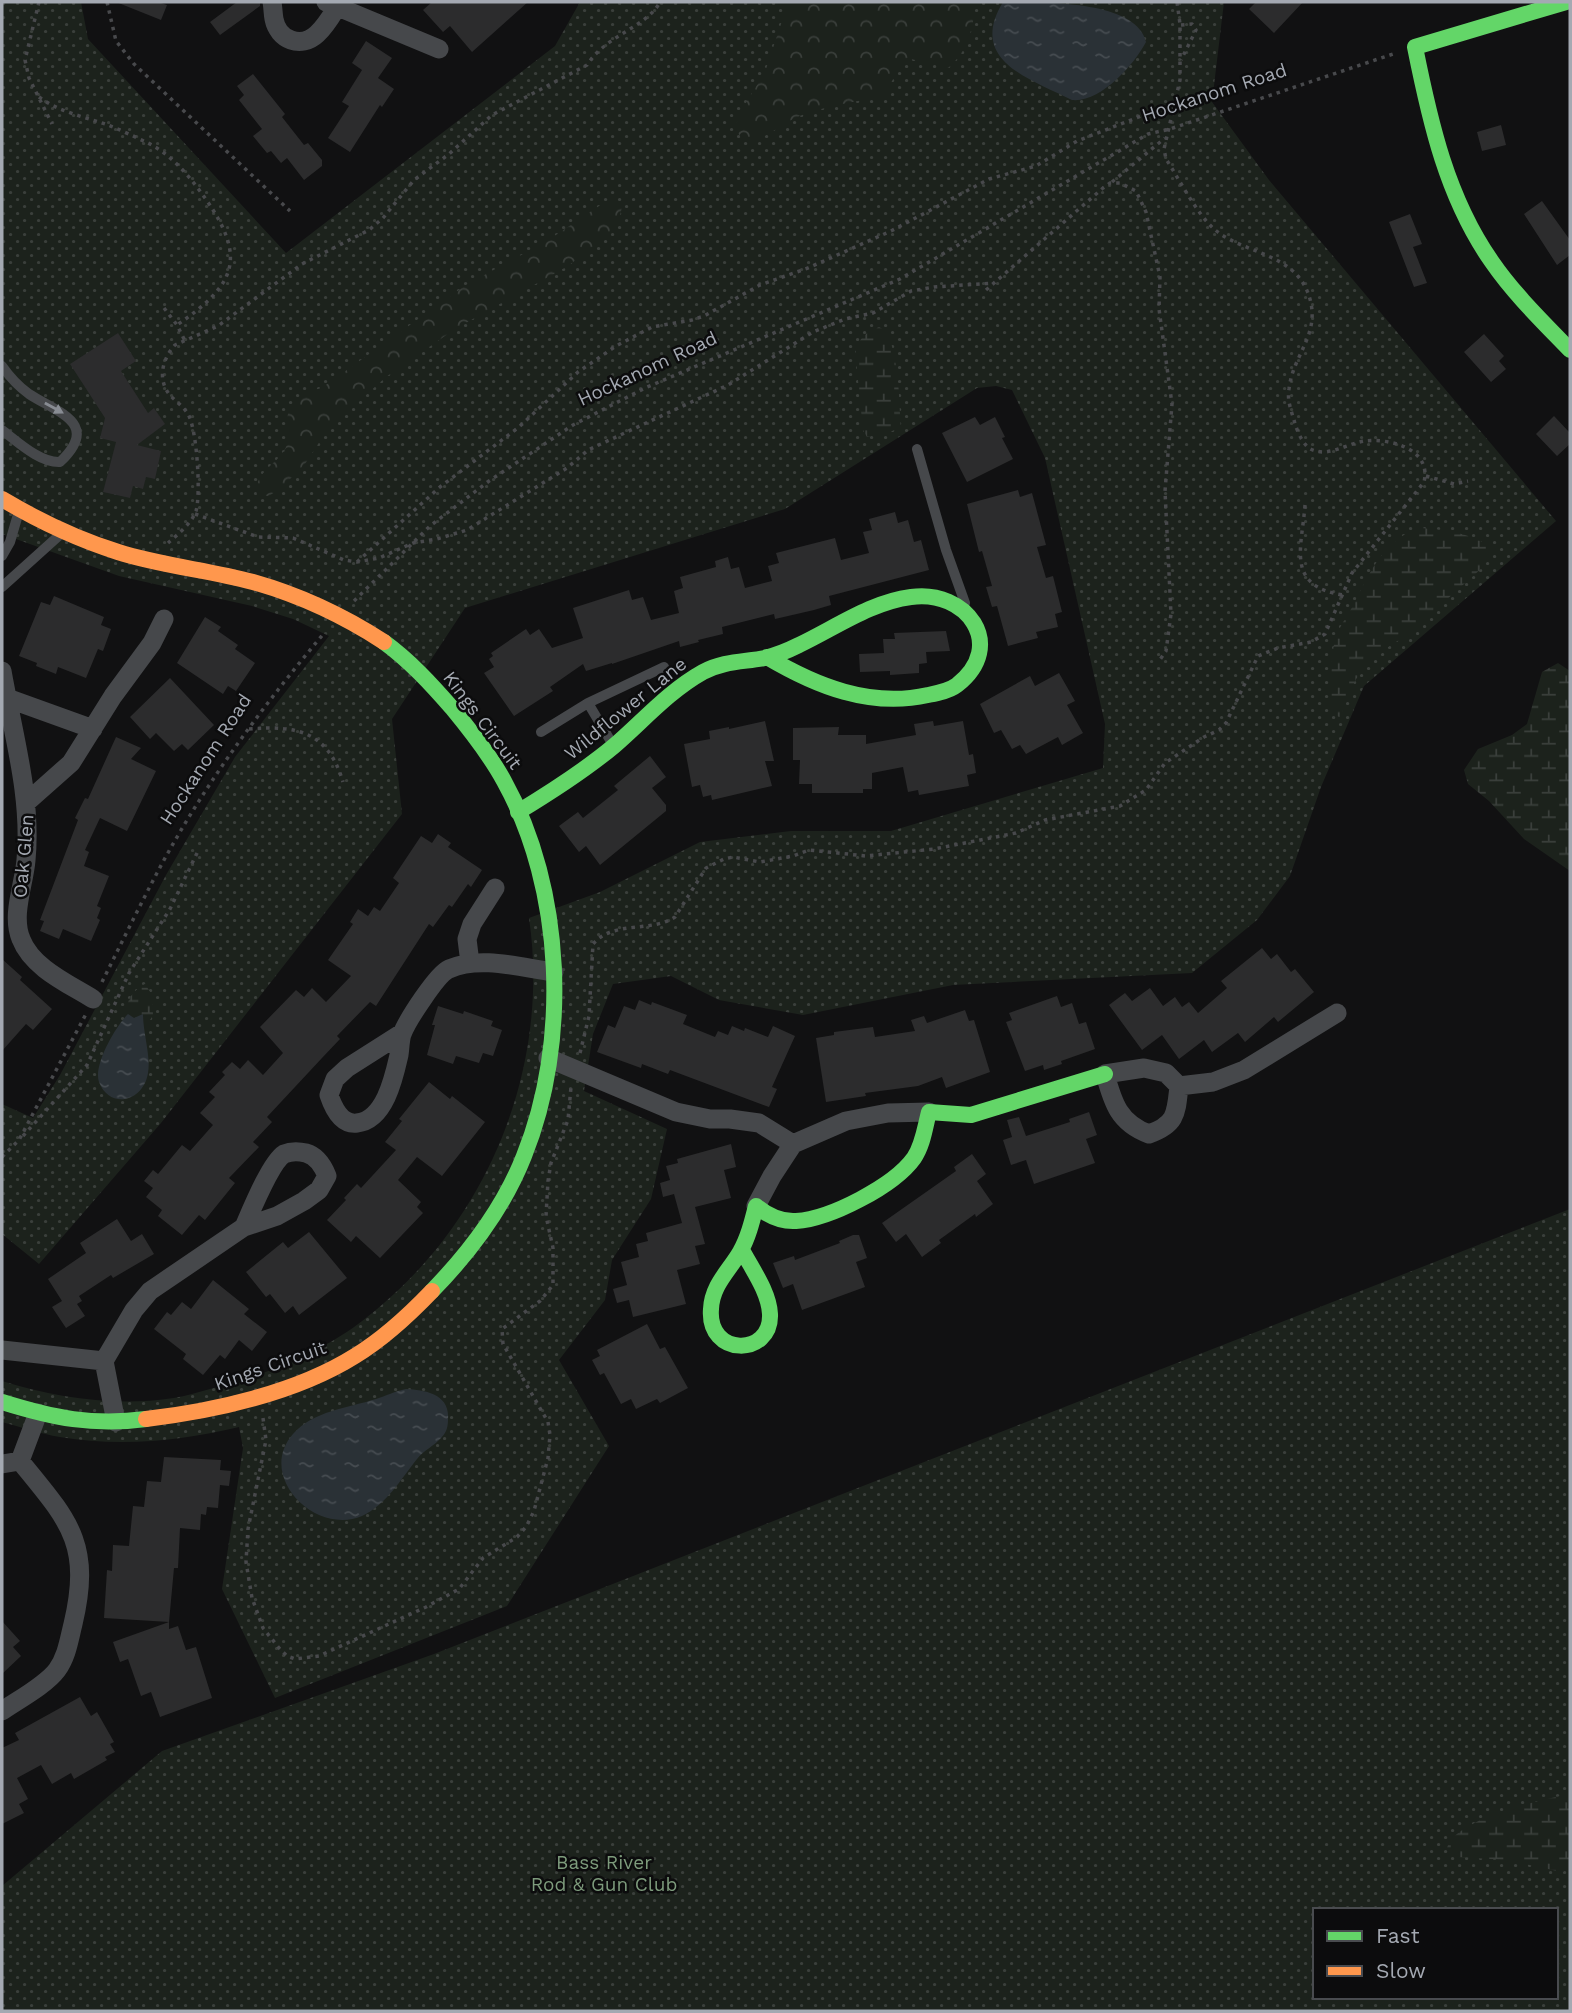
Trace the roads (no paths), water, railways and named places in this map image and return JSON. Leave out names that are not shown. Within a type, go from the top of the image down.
[{"type":"street","points":[[272,2],[274,22],[290,41],[302,43],[315,37],[328,23],[335,3],[439,49]]},
{"type":"street","points":[[1566,2],[1415,47],[1427,109],[1459,202],[1490,260],[1570,350]]},
{"type":"street","name":"Kings Circuit","points":[[2,499],[63,532],[148,560],[270,587],[338,617],[389,646],[423,676],[485,751],[509,791],[533,849],[547,906],[554,972],[554,1023],[542,1100],[522,1162],[481,1234],[439,1286],[384,1336],[319,1375],[253,1397],[183,1414],[116,1422],[78,1422],[2,1402]]},
{"type":"street","name":"Wildflower Lane","points":[[518,812],[578,775],[700,673],[730,661],[767,657],[818,636],[863,611],[902,599],[926,596],[948,600],[969,613]]},
{"type":"street","points":[[767,657],[816,684],[853,694],[889,698],[930,695],[956,686],[973,669],[982,652],[980,634],[969,613]]},
{"type":"street","name":"Oak Glen","points":[[27,802],[71,763],[113,696],[152,643],[164,619]]},
{"type":"street","name":"Oak Glen","points":[[2,671],[27,802],[26,862],[17,928],[33,958],[93,999]]},
{"type":"street","points":[[7,698],[93,729]]},
{"type":"street","points":[[470,963],[467,939],[472,924],[495,888]]},
{"type":"street","points":[[402,1033],[347,1068],[335,1079],[329,1095],[335,1111],[346,1121],[356,1124],[370,1118],[380,1108],[399,1056],[402,1033],[424,996],[447,970],[481,962],[554,972]]},
{"type":"street","points":[[742,1250],[771,1309],[772,1321],[767,1334],[757,1342],[740,1348],[726,1343],[712,1329],[710,1318],[713,1296],[723,1274],[742,1250],[757,1206],[793,1144],[846,1121],[888,1113],[971,1115],[1105,1074],[1144,1068],[1166,1073],[1180,1086],[1213,1082],[1244,1070],[1337,1013]]},
{"type":"street","points":[[548,1058],[676,1112],[710,1119],[759,1123],[793,1144]]},
{"type":"street","points":[[1105,1074],[1113,1102],[1124,1118],[1133,1128],[1149,1134],[1165,1129],[1176,1111],[1180,1086]]},
{"type":"street","points":[[757,1206],[769,1216],[796,1221],[829,1214],[883,1184],[913,1161],[920,1147],[929,1112]]},
{"type":"street","points":[[116,1422],[104,1361],[134,1310],[150,1291],[244,1227]]},
{"type":"street","points":[[2,1350],[104,1361]]},
{"type":"street","points":[[2,1712],[56,1672],[65,1657],[77,1608],[80,1567],[74,1536],[65,1518],[11,1463],[38,1413]]},
{"type":"lane","points":[[2,366],[25,391],[74,422],[77,440],[73,449],[60,462],[52,463],[2,430]]},
{"type":"lane","points":[[917,450],[946,550],[969,613]]},
{"type":"lane","points":[[2,555],[10,542],[19,509]]},
{"type":"lane","points":[[2,586],[63,532]]},
{"type":"lane","points":[[541,732],[588,703],[664,667]]},
{"type":"lane","points":[[588,703],[613,746]]},
{"type":"water","points":[[1003,2],[1041,2],[1086,6],[1107,11],[1125,18],[1139,28],[1146,42],[1125,71],[1105,89],[1083,99],[1072,100],[1023,75],[998,53],[993,39],[994,22]]},
{"type":"water","points":[[128,1014],[134,1018],[143,1014],[148,1073],[140,1091],[125,1099],[118,1099],[104,1091],[99,1082],[99,1066],[107,1046]]},
{"type":"water","points":[[406,1389],[428,1392],[441,1399],[448,1411],[447,1427],[443,1436],[420,1456],[386,1498],[362,1516],[344,1520],[326,1518],[310,1510],[296,1498],[286,1484],[282,1467],[283,1450],[301,1426],[321,1415]]},
{"type":"park label","name":"Bass River Rod & Gun Club","points":[[604,1873]]}]
